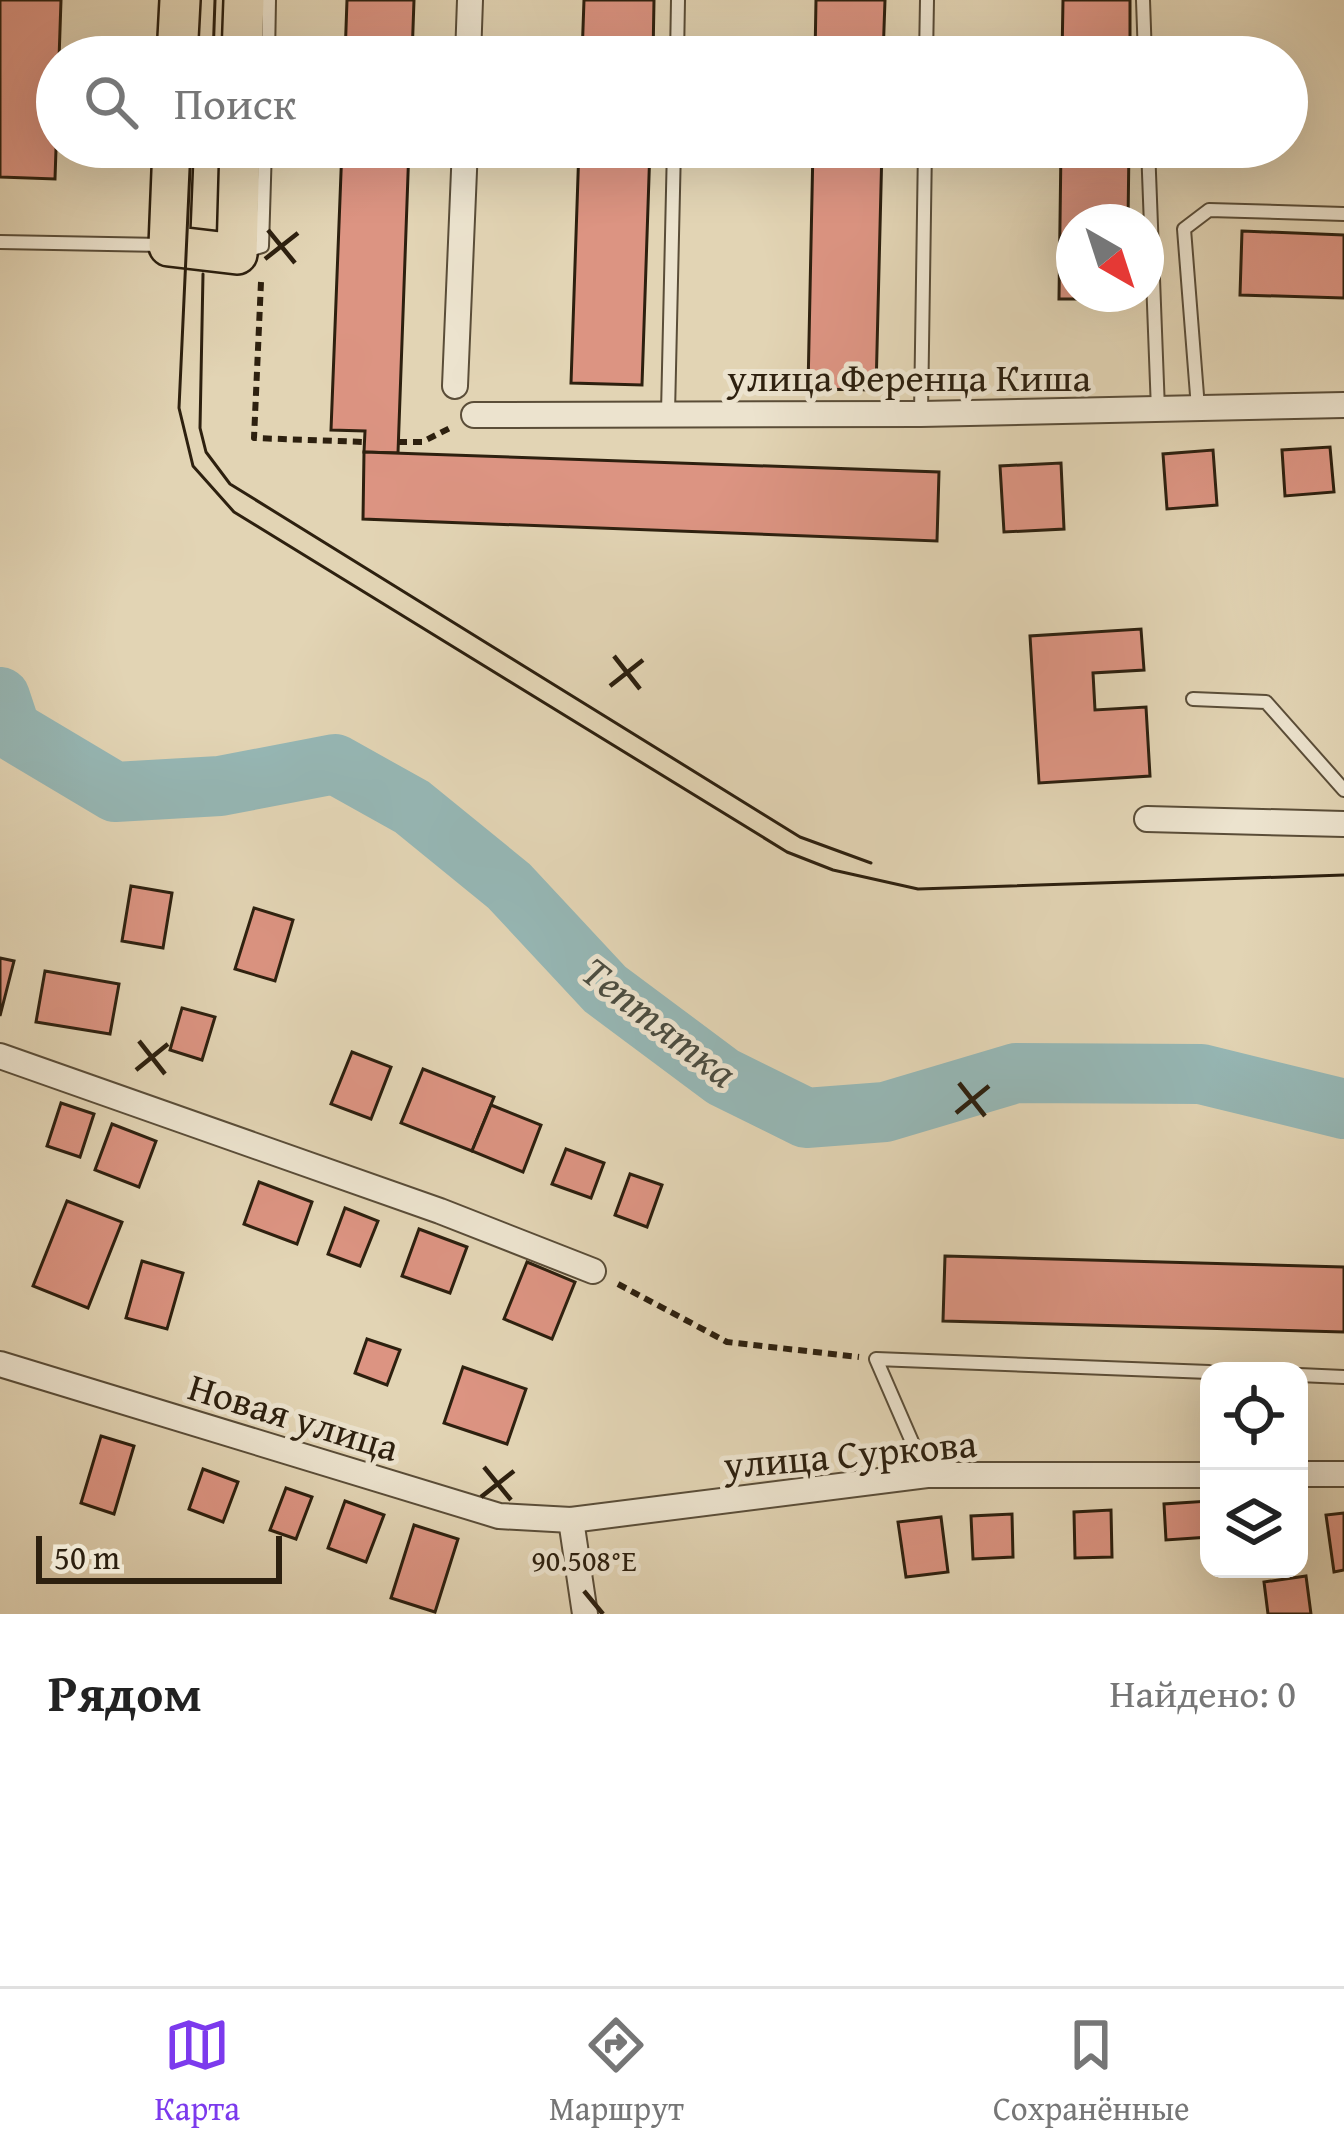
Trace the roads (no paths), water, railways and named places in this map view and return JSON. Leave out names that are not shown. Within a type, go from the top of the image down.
[{"type":"main road","points":[[178,36],[179,0]]},
{"type":"main road","points":[[243,36],[244,0]]},
{"type":"main road","points":[[172,168],[169,245],[250,250],[242,168]]},
{"type":"street","points":[[469,36],[470,0]]},
{"type":"street","points":[[455,386],[464,168]]},
{"type":"street","name":"улица Ференца Киша","points":[[474,415],[921,415],[1344,405]]},
{"type":"street","points":[[1147,819],[1344,824]]},
{"type":"street","points":[[0,1056],[373,1186],[593,1271]]},
{"type":"street","name":"Новая улица","points":[[0,1364],[499,1516],[571,1520]]},
{"type":"street","points":[[1308,1474],[1344,1474]]},
{"type":"street","name":"улица Суркова","points":[[571,1520],[926,1475],[1200,1475]]},
{"type":"street","points":[[571,1520],[585,1614]]},
{"type":"lane","points":[[268,36],[269,0]]},
{"type":"lane","points":[[677,36],[678,0]]},
{"type":"lane","points":[[926,36],[927,0]]},
{"type":"lane","points":[[1143,0],[1144,36]]},
{"type":"lane","points":[[250,250],[262,168]]},
{"type":"lane","points":[[668,413],[674,168]]},
{"type":"lane","points":[[921,415],[925,168]]},
{"type":"lane","points":[[1149,168],[1158,411]]},
{"type":"lane","points":[[1198,410],[1184,229],[1209,210],[1344,214]]},
{"type":"lane","points":[[0,242],[169,245]]},
{"type":"lane","points":[[1193,700],[1266,702],[1344,790]]},
{"type":"lane","points":[[926,1475],[876,1359],[1200,1372]]},
{"type":"lane","points":[[1308,1376],[1344,1377]]},
{"type":"waterway","name":"Тептятка","points":[[0,697],[11,730],[115,792],[220,786],[335,764],[412,807],[509,886],[605,989],[723,1077],[806,1118],[885,1112],[1016,1073],[1201,1074],[1344,1109]]},
{"type":"tram line","points":[[214,36],[215,0]]},
{"type":"tram line","points":[[190,168],[179,408],[193,466],[234,512],[787,852],[833,870],[918,889],[1344,875]]},
{"type":"tram line","points":[[203,274],[200,428],[206,452],[230,484],[800,837],[871,863]]}]
